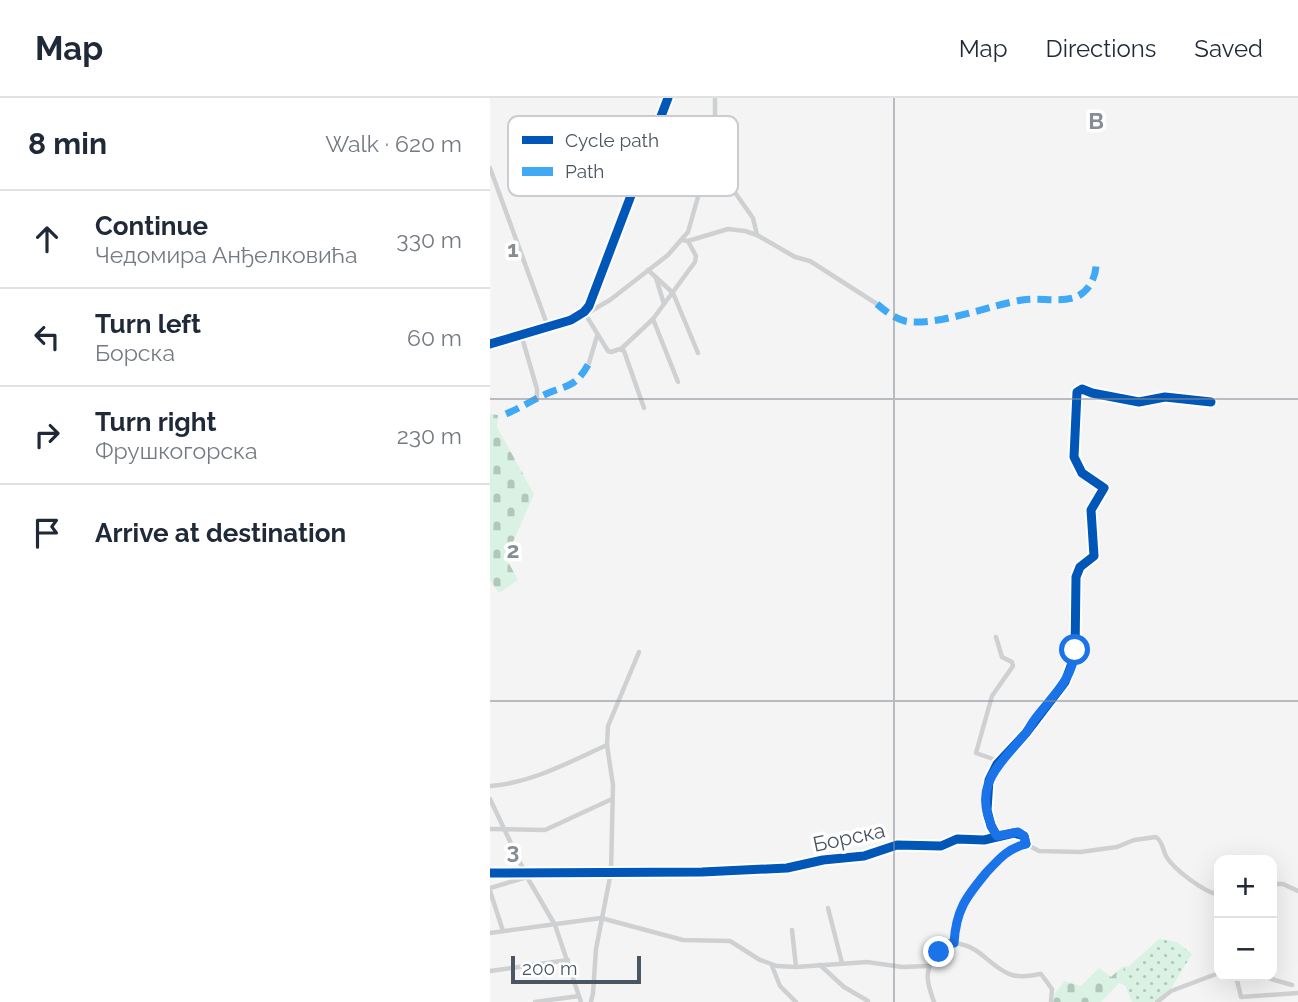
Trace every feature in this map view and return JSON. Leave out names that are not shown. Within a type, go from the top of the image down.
[{"type":"street","points":[[661,116],[668,98]]},
{"type":"street","points":[[715,98],[715,116]]},
{"type":"street","points":[[490,168],[551,326]]},
{"type":"street","points":[[585,312],[594,297],[632,196]]},
{"type":"street","points":[[585,312],[609,352],[621,349],[653,319],[696,259],[685,241],[698,196]]},
{"type":"street","points":[[738,196],[750,211],[757,232]]},
{"type":"street","points":[[490,344],[591,311],[603,305],[685,241],[728,229],[757,232],[795,257],[810,261],[877,304]]},
{"type":"street","points":[[688,232],[699,237]]},
{"type":"street","points":[[648,270],[673,293],[698,353]]},
{"type":"street","points":[[656,278],[664,304]]},
{"type":"street","points":[[653,319],[678,382]]},
{"type":"street","points":[[521,334],[537,389],[537,399]]},
{"type":"street","points":[[589,363],[597,335]]},
{"type":"street","points":[[621,349],[645,408]]},
{"type":"street","points":[[997,836],[990,821],[987,799],[989,780],[997,764],[1026,733],[1065,682],[1075,655],[1076,577],[1080,567],[1092,560],[1094,554],[1091,510],[1104,488],[1082,473],[1074,457],[1078,390],[1139,402],[1165,397],[1211,402]]},
{"type":"street","points":[[996,637],[1002,657],[1013,664],[990,701],[976,753],[993,759],[997,764]]},
{"type":"street","points":[[591,1002],[601,918],[611,872],[612,799],[607,745],[609,720],[639,652]]},
{"type":"street","points":[[490,786],[528,780],[607,745]]},
{"type":"street","points":[[490,799],[526,875],[555,925],[581,1002]]},
{"type":"street","points":[[490,829],[545,830],[612,799]]},
{"type":"street","name":"Борска","points":[[490,873],[526,875],[787,869],[823,860],[864,856],[897,845],[936,846],[957,839],[984,840],[1018,832],[1024,836],[1026,844]]},
{"type":"street","points":[[954,943],[956,919],[969,893],[1001,855],[1026,844],[1040,851],[1080,852],[1117,848],[1134,840],[1156,837],[1161,841],[1170,862],[1205,890],[1214,893]]},
{"type":"street","points":[[503,931],[490,889],[526,875]]},
{"type":"street","points":[[1277,884],[1298,891]]},
{"type":"street","points":[[828,908],[842,963]]},
{"type":"street","points":[[490,933],[601,918],[682,940],[730,941],[772,965],[796,967],[867,962],[902,967],[928,966]]},
{"type":"street","points":[[792,930],[796,967]]},
{"type":"street","points":[[934,1002],[927,979],[928,966],[943,947],[954,943],[976,949],[1014,975],[1041,974],[1052,989],[1051,1002]]},
{"type":"street","points":[[490,971],[568,960]]},
{"type":"street","points":[[772,965],[780,986],[796,1002]]},
{"type":"street","points":[[820,965],[844,987],[868,1001]]},
{"type":"street","points":[[1157,1002],[1171,991],[1214,975]]},
{"type":"street","points":[[1277,980],[1292,985]]},
{"type":"street","points":[[1237,981],[1241,996],[1298,993]]},
{"type":"street","points":[[535,1002],[579,996]]},
{"type":"green space","points":[[490,414],[498,415],[497,427],[534,494],[506,558],[518,580],[499,593],[490,580]]},
{"type":"green space","points":[[1159,939],[1177,942],[1192,954],[1172,987],[1153,1002],[1132,1002],[1125,985],[1123,966],[1128,967]]},
{"type":"green space","points":[[1123,966],[1125,985],[1119,983],[1101,1002],[1053,1002],[1055,993],[1065,981],[1081,986],[1099,968],[1111,977]]},
{"type":"marked path","points":[[877,304],[897,318],[917,322],[947,318],[1022,300],[1070,299],[1089,287],[1094,277],[1096,261]]},
{"type":"marked path","points":[[506,414],[571,384],[580,377],[589,363]]},
{"type":"cycle path","points":[[661,116],[668,98]]},
{"type":"cycle path","points":[[490,344],[571,320],[584,312],[589,306],[631,196]]},
{"type":"cycle path","points":[[997,836],[987,810],[989,780],[997,764],[1026,733],[1065,682],[1075,655],[1076,577],[1080,567],[1094,556],[1091,510],[1104,488],[1082,473],[1074,457],[1077,392],[1082,389],[1139,402],[1165,397],[1211,402]]},
{"type":"cycle path","points":[[490,873],[702,872],[787,868],[823,860],[864,856],[897,845],[941,846],[957,839],[984,840],[1014,833],[1024,836],[1026,844]]},
{"type":"route","points":[[939,952],[948,944],[954,943],[956,919],[973,887],[1001,855],[1026,844],[1024,836],[1018,832],[997,836],[995,833],[987,810],[988,785],[997,764],[1026,733],[1035,718],[1063,686],[1075,650]]}]
